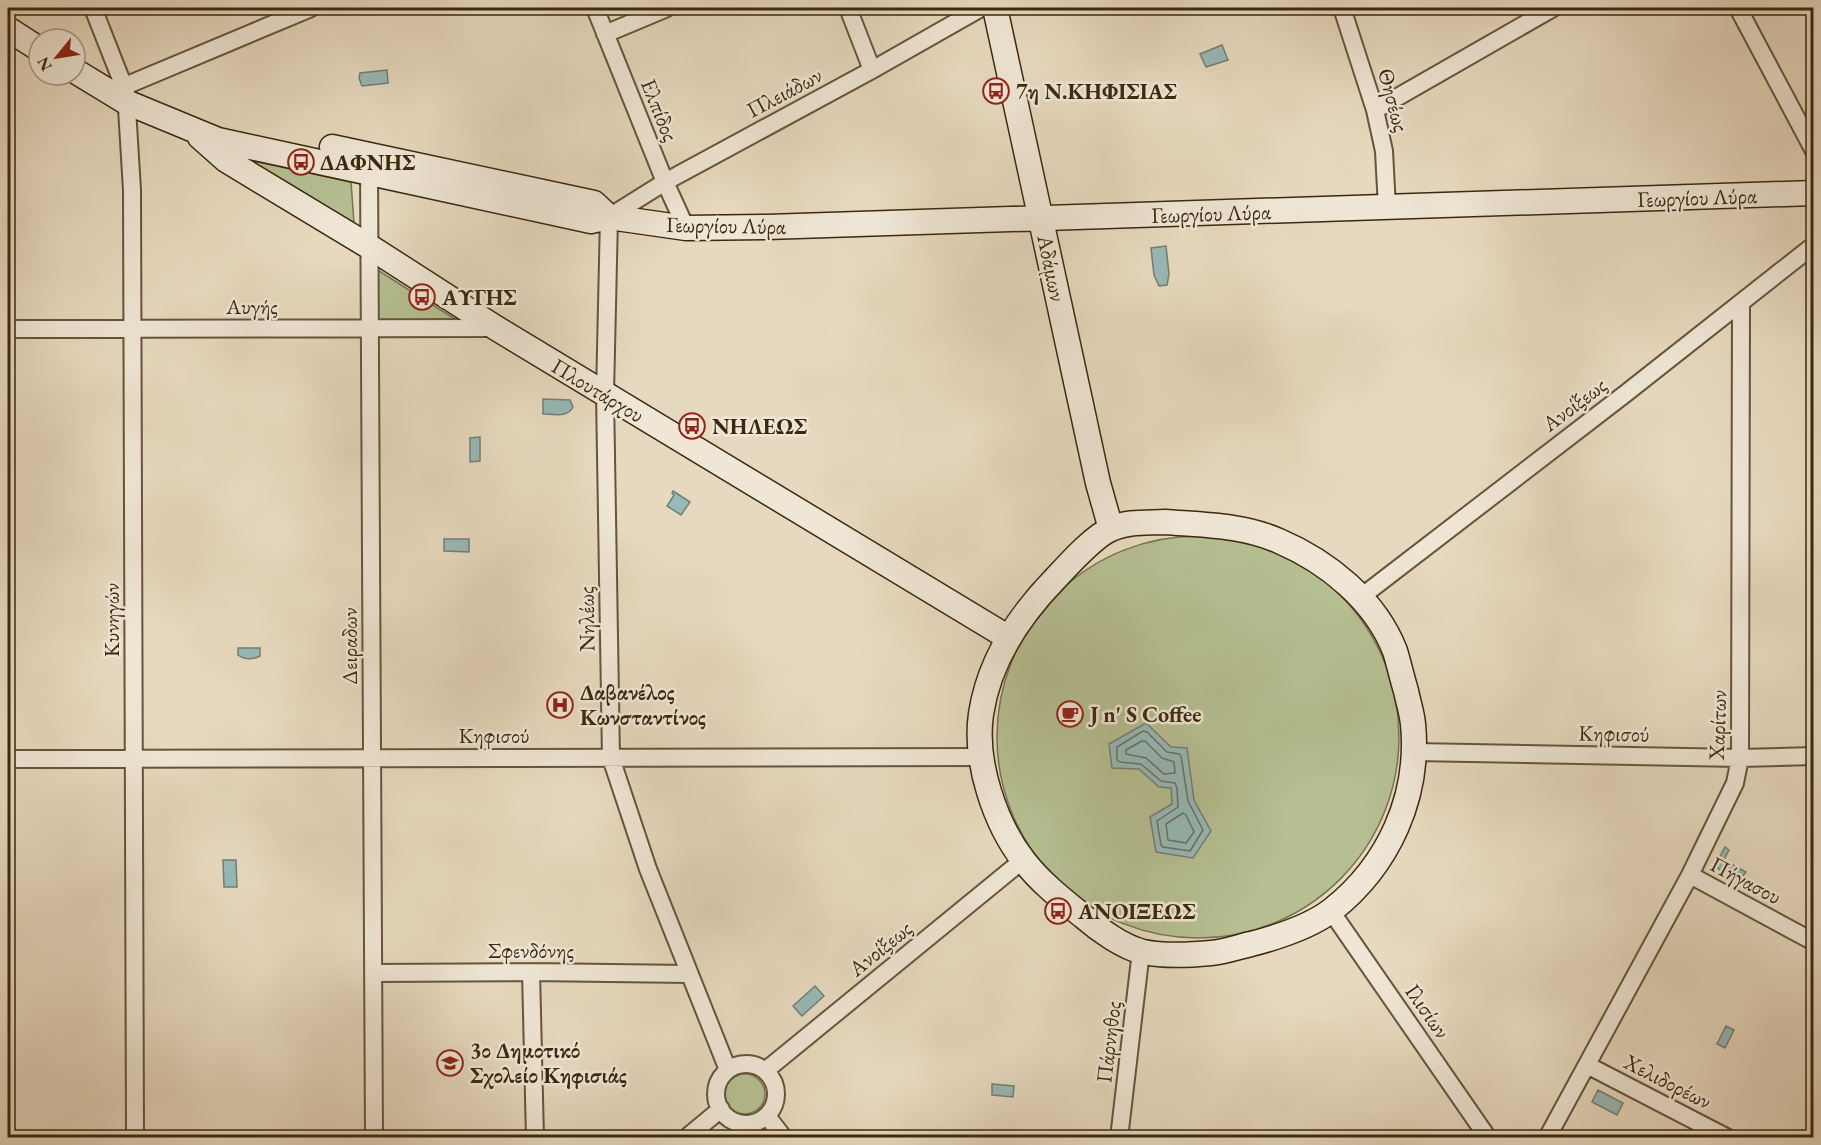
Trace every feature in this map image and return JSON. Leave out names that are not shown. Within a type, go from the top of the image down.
[{"type":"street","name":"Κυνηγών","points":[[95,8],[125,94],[132,189],[135,1137]]},
{"type":"street","points":[[125,94],[311,8]]},
{"type":"street","name":"Ελπίδος","points":[[595,8],[665,182],[686,228]]},
{"type":"street","points":[[605,34],[667,8]]},
{"type":"street","points":[[848,8],[872,70]]},
{"type":"street","name":"Πλειάδων","points":[[609,217],[665,182],[981,8]]},
{"type":"street","name":"Αδάμων","points":[[995,8],[1098,483],[1111,529]]},
{"type":"street","name":"Θησέως","points":[[1342,8],[1375,110],[1384,152],[1387,208]]},
{"type":"street","points":[[1375,110],[1553,8]]},
{"type":"street","points":[[1738,8],[1814,151]]},
{"type":"street","points":[[8,29],[27,41]]},
{"type":"street","points":[[87,77],[195,130]]},
{"type":"street","name":"Γεωργίου Λύρα","points":[[195,130],[227,125],[369,164],[594,203],[609,217],[686,228],[1041,219],[1814,193]]},
{"type":"street","name":"Πλουτάρχου","points":[[195,130],[226,160],[370,247],[496,328],[1009,638]]},
{"type":"street","name":"Δειραδων","points":[[369,164],[374,1137]]},
{"type":"street","name":"Νηλέως","points":[[609,217],[605,394],[611,758],[648,869],[729,1070]]},
{"type":"street","name":"Ανοίξεως","points":[[1361,597],[1814,245]]},
{"type":"street","name":"Χαρίτων","points":[[1547,1137],[1690,875],[1735,783],[1740,758],[1741,303]]},
{"type":"street","name":"Αυγής","points":[[8,329],[496,328]]},
{"type":"street","points":[[1165,522],[1247,530],[1278,540],[1306,555],[1335,574],[1361,597],[1385,631],[1395,651],[1413,721],[1414,752],[1411,782],[1391,841],[1375,866],[1330,911],[1287,932],[1214,953],[1179,954],[1141,951],[1114,938],[1091,923],[1054,892],[1023,860],[1009,837],[988,786],[980,757],[981,714],[998,660],[1009,638],[1023,616],[1043,592],[1086,548],[1111,529],[1134,523],[1165,522]]},
{"type":"street","name":"Κηφισού","points":[[1414,752],[1740,758],[1814,756]]},
{"type":"street","name":"Κηφισού","points":[[8,759],[980,757]]},
{"type":"street","name":"Ανοίξεως","points":[[765,1071],[1023,860]]},
{"type":"street","name":"Πήγασου","points":[[1690,875],[1814,942]]},
{"type":"street","name":"Ιλισίων","points":[[1330,911],[1488,1137]]},
{"type":"street","name":"Πάρνηθος","points":[[1119,1137],[1141,951]]},
{"type":"street","points":[[531,972],[535,1137]]},
{"type":"street","name":"Σφενδόνης","points":[[373,973],[689,974]]},
{"type":"street","points":[[747,1064],[765,1071],[772,1079],[775,1088],[776,1098],[773,1108],[767,1116],[743,1131],[721,1109],[717,1099],[717,1088],[721,1078],[737,1066],[747,1064]]},
{"type":"street","name":"Χελιδορέων","points":[[1587,1065],[1728,1137]]},
{"type":"street","points":[[686,1137],[721,1109]]},
{"type":"street","points":[[767,1116],[784,1137]]},
{"type":"green space","points":[[250,160],[351,182],[354,223]]},
{"type":"green space","points":[[376,269],[458,321],[372,326]]},
{"type":"green space","points":[[1198,536],[1237,540],[1275,552],[1310,570],[1340,595],[1365,625],[1383,660],[1395,698],[1399,737],[1395,776],[1383,814],[1365,849],[1340,879],[1310,904],[1275,922],[1237,934],[1198,938],[1159,934],[1121,922],[1086,904],[1056,879],[1031,849],[1013,814],[1001,776],[997,737],[1001,698],[1013,660],[1031,625],[1056,595],[1086,570],[1121,552],[1159,540]]},
{"type":"green space","points":[[745,1074],[759,1080],[765,1094],[759,1108],[745,1114],[731,1108],[725,1094],[731,1080]]},
{"type":"water","points":[[1222,45],[1228,60],[1206,67],[1200,54]]},
{"type":"water","points":[[387,70],[388,83],[362,86],[360,73]]},
{"type":"water","points":[[1166,246],[1169,274],[1167,285],[1159,286],[1154,275],[1151,248]]},
{"type":"water","points":[[543,399],[570,400],[573,407],[564,414],[543,414]]},
{"type":"water","points":[[480,437],[480,461],[470,462],[470,438]]},
{"type":"water","points":[[673,491],[690,502],[681,515],[667,506],[674,495]]},
{"type":"water","points":[[444,539],[469,539],[469,552],[444,551]]},
{"type":"water","points":[[238,648],[260,648],[260,656],[251,659],[243,658],[238,655]]},
{"type":"water","points":[[1146,723],[1171,747],[1187,748],[1194,800],[1211,831],[1193,858],[1156,852],[1150,817],[1172,804],[1171,788],[1159,787],[1139,769],[1112,768],[1109,744]]},
{"type":"water","points":[[1725,847],[1729,850],[1724,860],[1746,872],[1743,876],[1737,872],[1724,873],[1715,866]]},
{"type":"water","points":[[223,860],[236,860],[237,887],[224,887]]},
{"type":"water","points":[[815,986],[824,996],[802,1016],[793,1006]]},
{"type":"water","points":[[1726,1026],[1734,1030],[1725,1048],[1717,1044]]},
{"type":"water","points":[[992,1084],[1014,1086],[1013,1097],[992,1095]]},
{"type":"water","points":[[1598,1090],[1623,1103],[1617,1115],[1592,1102]]},
{"type":"place","name":"7η Ν.ΚΗΦΙΣΙΑΣ","points":[[996,91]]},
{"type":"place","name":"ΔΑΦΝΗΣ","points":[[301,162]]},
{"type":"place","name":"ΑΥΓΗΣ","points":[[422,297]]},
{"type":"place","name":"ΝΗΛΕΩΣ","points":[[692,426]]},
{"type":"place","name":"Δαβανέλος Κωνσταντίνος","points":[[560,705]]},
{"type":"place","name":"J n' S Coffee","points":[[1070,714]]},
{"type":"place","name":"ΑΝΟΙΞΕΩΣ","points":[[1058,911]]},
{"type":"place","name":"3ο Δημοτικό Σχολείο Κηφισιάς","points":[[450,1063]]}]
